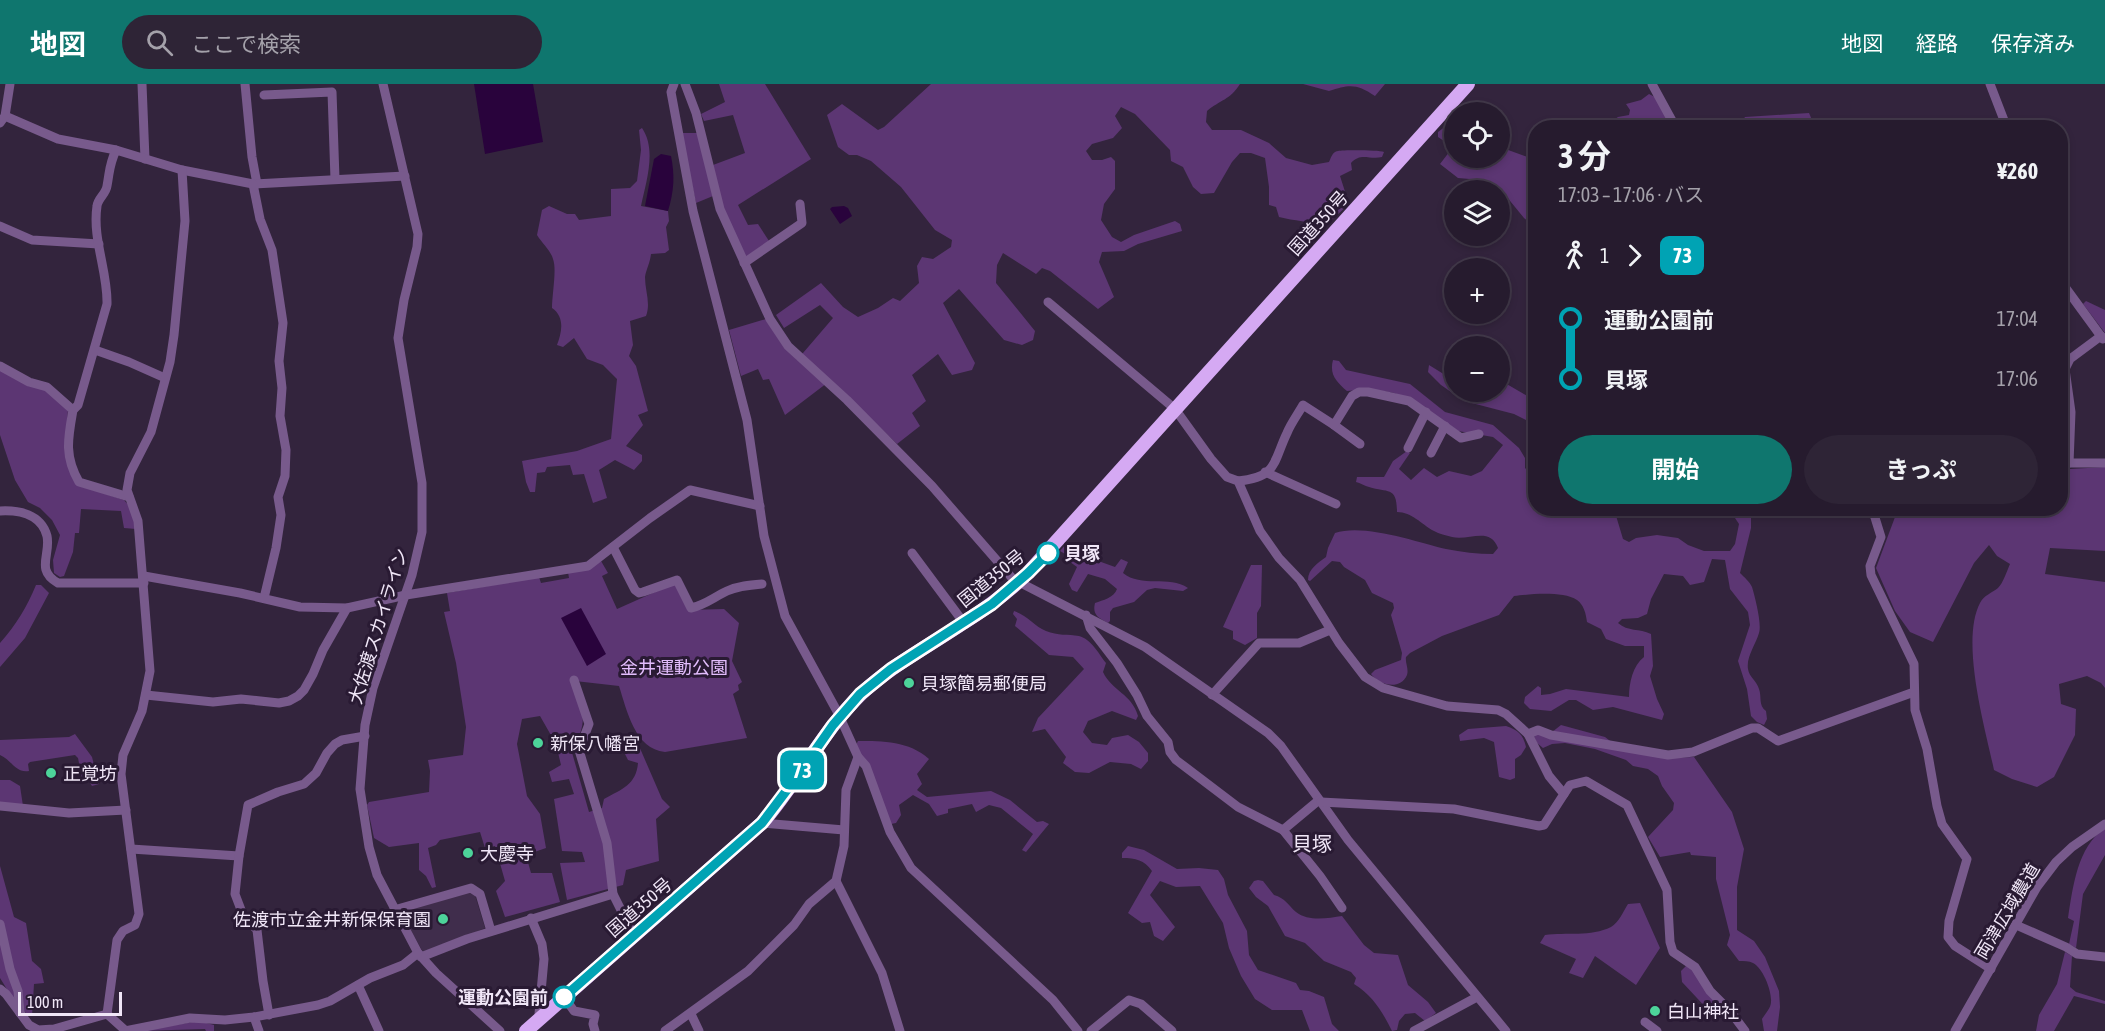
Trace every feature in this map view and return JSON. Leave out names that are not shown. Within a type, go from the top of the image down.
[{"type":"highway","name":"国道350号","points":[[533,1027],[762,823],[839,717],[860,694],[891,669],[992,604],[1018,583],[1048,553],[1461,87]]},
{"type":"street","points":[[10,84],[3,120],[58,139],[117,150],[182,170],[255,184],[405,176]]},
{"type":"street","points":[[142,84],[145,159]]},
{"type":"street","points":[[245,84],[260,219],[272,250],[283,323],[279,361],[282,388],[280,416],[286,450],[285,476],[278,497],[281,516],[276,548],[264,598]]},
{"type":"street","name":"大佐渡スカイライン","points":[[383,84],[418,234],[398,338],[423,499],[420,545],[406,595],[373,688],[365,736],[360,789],[376,875],[420,955],[500,1031]]},
{"type":"street","points":[[674,84],[671,92],[693,211],[747,420],[764,536],[785,616],[858,757],[867,766],[890,832],[911,868],[1053,1000],[1078,1031]]},
{"type":"street","points":[[685,84],[696,112],[720,209],[770,319],[784,341],[847,399],[933,486],[1000,566],[1018,583],[1086,615],[1145,647],[1268,733],[1281,746],[1353,847],[1506,1031]]},
{"type":"street","points":[[1652,84],[1672,120]]},
{"type":"street","points":[[1990,84],[2004,120]]},
{"type":"street","points":[[264,95],[332,92],[335,179]]},
{"type":"street","points":[[117,150],[109,165],[107,188],[97,206],[99,244],[108,289],[107,304],[78,405],[73,410],[68,452],[72,469],[80,482],[129,497]]},
{"type":"street","points":[[107,1014],[117,940],[123,931],[135,925],[139,914],[121,765],[142,711],[150,671],[138,521],[127,490],[130,473],[151,432],[174,335],[185,221],[182,170]]},
{"type":"street","points":[[744,263],[802,223],[800,204]]},
{"type":"street","points":[[0,226],[32,240],[99,244]]},
{"type":"street","points":[[2068,291],[2103,338],[2070,359],[2068,363]]},
{"type":"street","points":[[1048,302],[1175,410],[1227,477],[1238,481],[1247,480],[1275,465],[1286,436],[1304,405],[1360,444]]},
{"type":"street","points":[[95,350],[165,378]]},
{"type":"street","points":[[0,366],[28,382],[47,387],[73,410]]},
{"type":"street","points":[[2068,390],[2071,412],[2068,437]]},
{"type":"street","points":[[1334,425],[1352,396],[1359,392],[1409,401],[1461,438],[1479,434]]},
{"type":"street","points":[[1408,447],[1426,412]]},
{"type":"street","points":[[1431,453],[1445,426]]},
{"type":"street","points":[[2068,462],[2105,464]]},
{"type":"street","points":[[1265,472],[1336,504]]},
{"type":"street","points":[[1238,481],[1260,531],[1279,558],[1300,580],[1350,660],[1365,677],[1383,688],[1447,706],[1498,710],[1506,714],[1528,734],[1549,776],[1563,794]]},
{"type":"street","points":[[0,511],[14,510],[36,519],[47,536],[44,561],[47,572],[51,579],[58,583],[144,579],[264,598],[300,607],[347,608],[406,595],[588,566],[690,490],[760,506]]},
{"type":"street","points":[[1874,516],[1881,537],[1870,566],[1871,575],[1914,664],[1915,710],[1927,749],[1936,806],[1942,824],[1967,859],[1949,921],[1948,937],[1955,946],[1991,969]]},
{"type":"street","points":[[613,547],[634,590],[639,593],[677,580],[691,608],[702,605],[728,591],[762,584]]},
{"type":"street","points":[[912,553],[964,623]]},
{"type":"street","points":[[146,695],[213,702],[241,699],[279,703],[289,701],[304,690],[322,650],[347,608]]},
{"type":"street","points":[[1086,615],[1090,628],[1117,663],[1147,716],[1168,742],[1170,752],[1176,760],[1238,807],[1283,830],[1342,908]]},
{"type":"street","points":[[1212,695],[1259,643],[1299,643],[1330,630]]},
{"type":"street","points":[[574,680],[589,724],[579,750],[607,843],[613,894],[634,936]]},
{"type":"street","points":[[1528,734],[1538,730],[1551,735],[1604,745],[1668,755],[1680,754],[1693,752],[1752,728],[1758,728],[1778,741],[1914,692]]},
{"type":"street","points":[[269,1015],[257,930],[243,915],[235,894],[248,805],[304,784],[316,773],[335,744],[342,740],[365,736]]},
{"type":"street","points":[[665,1031],[748,972],[794,925],[809,904],[836,881],[842,861],[846,790],[858,757]]},
{"type":"street","points":[[1283,830],[1320,801],[1454,809],[1539,826],[1544,825],[1570,785],[1586,781],[1627,805],[1667,890],[1670,942],[1673,952],[1695,968],[1710,991],[1730,1011],[1745,1031]]},
{"type":"street","points":[[0,806],[69,813],[126,810]]},
{"type":"street","points":[[762,823],[844,830]]},
{"type":"street","name":"両津広域農道","points":[[1955,1031],[2037,887],[2056,862],[2105,824]]},
{"type":"street","points":[[131,849],[239,856]]},
{"type":"street","points":[[836,881],[882,973],[900,1031]]},
{"type":"street","points":[[394,910],[471,888],[480,894],[491,931]]},
{"type":"street","points":[[107,1014],[125,1031],[190,1018],[225,1020],[269,1015],[324,1003],[420,955],[531,918],[613,894]]},
{"type":"street","points":[[531,918],[542,944],[544,959],[539,1014],[533,1027]]},
{"type":"street","points":[[0,924],[10,969],[18,991],[21,1016]]},
{"type":"street","points":[[2016,925],[2066,946],[2076,954],[2105,957]]},
{"type":"street","points":[[358,985],[379,1031]]},
{"type":"street","points":[[0,989],[29,1025],[38,1030],[45,1031],[107,1014]]},
{"type":"street","points":[[564,997],[574,1011],[595,1015],[593,1024],[595,1031]]},
{"type":"street","points":[[1414,1031],[1477,997]]},
{"type":"street","points":[[1091,1031],[1129,1000],[1141,1004],[1172,1031]]},
{"type":"street","points":[[691,1014],[699,1031]]},
{"type":"street","points":[[254,1017],[259,1031]]},
{"type":"street","points":[[1645,1022],[1657,1031]]},
{"type":"shaded area","points":[[474,84],[533,84],[543,142],[485,154]]},
{"type":"shaded area","points":[[661,154],[671,156],[672,163],[672,197],[668,211],[645,206],[654,159]]},
{"type":"shaded area","points":[[844,206],[848,208],[852,216],[840,224],[830,209]]},
{"type":"shaded area","points":[[581,608],[606,654],[587,666],[561,618]]},
{"type":"shaded area","name":"佐渡市立金井新保保育園","points":[[473,889],[485,928],[424,954],[399,909]]},
{"type":"green space","points":[[719,84],[765,84],[811,159],[738,205],[748,225],[758,224],[769,241],[746,257],[722,207],[713,165],[745,153],[733,115],[704,121],[701,114],[725,102]]},
{"type":"green space","points":[[931,84],[1240,84],[1229,97],[1207,111],[1206,122],[1212,130],[1241,130],[1269,143],[1286,158],[1312,165],[1329,162],[1333,154],[1338,151],[1384,152],[1382,157],[1358,158],[1351,163],[1352,170],[1340,176],[1349,204],[1324,227],[1279,217],[1276,207],[1269,205],[1265,158],[1251,153],[1240,153],[1232,162],[1214,193],[1201,194],[1193,187],[1183,167],[1171,161],[1170,150],[1135,114],[1121,107],[1115,116],[1122,128],[1113,138],[1092,144],[1086,151],[1092,160],[1111,157],[1115,161],[1115,189],[1104,204],[1101,220],[1112,237],[1121,242],[1134,235],[1175,221],[1180,224],[1182,231],[1138,244],[1124,251],[1102,252],[1099,262],[1114,297],[1098,309],[1050,271],[1042,268],[1036,274],[1003,253],[997,265],[996,283],[1035,331],[1033,340],[1022,345],[1004,340],[959,289],[943,303],[975,363],[972,370],[952,375],[938,354],[912,375],[926,401],[912,413],[920,426],[897,444],[831,380],[785,415],[769,379],[763,380],[758,369],[741,376],[729,330],[766,319],[797,360],[833,318],[820,305],[784,328],[776,315],[821,283],[843,307],[858,317],[893,298],[900,301],[919,283],[917,266],[922,257],[933,259],[951,247],[952,240],[935,230],[901,187],[871,161],[857,155],[849,155],[838,147],[827,115],[842,104],[878,130]]},
{"type":"green space","points":[[1303,84],[1385,84],[1375,96],[1353,86],[1329,91]]},
{"type":"green space","points":[[1649,94],[1655,97],[1667,120],[1614,120],[1629,115],[1630,110],[1626,104],[1641,100]]},
{"type":"green space","points":[[1809,113],[1812,120],[1743,120],[1745,117]]},
{"type":"green space","points":[[642,128],[650,156],[641,206],[668,211],[669,221],[666,227],[669,250],[665,253],[651,254],[645,277],[648,302],[646,316],[630,321],[633,345],[629,356],[636,366],[648,411],[638,415],[643,425],[626,446],[642,455],[642,461],[634,470],[615,460],[599,470],[607,498],[593,503],[584,474],[573,475],[570,465],[547,467],[545,472],[537,473],[535,492],[530,492],[522,461],[577,451],[611,439],[617,379],[603,365],[587,359],[574,338],[563,347],[557,345],[561,320],[552,308],[554,263],[552,256],[537,235],[542,210],[549,206],[567,214],[575,214],[579,220],[611,216],[611,189],[630,188],[637,181],[641,150],[639,130]]},
{"type":"green space","points":[[1444,128],[1444,141],[1438,137],[1438,132]]},
{"type":"green space","points":[[681,133],[698,133],[713,196],[696,203]]},
{"type":"green space","points":[[1510,151],[1528,157],[1528,221],[1510,201],[1510,180],[1458,178],[1445,168],[1510,168]]},
{"type":"green space","points":[[2086,301],[2105,310],[2105,333],[2083,304]]},
{"type":"green space","points":[[1333,360],[1339,361],[1346,370],[1410,384],[1445,412],[1493,425],[1519,448],[1525,458],[1525,468],[1528,471],[1528,516],[1616,516],[1623,539],[1629,542],[1636,538],[1657,535],[1678,538],[1704,551],[1730,551],[1735,544],[1739,524],[1735,516],[1751,516],[1751,528],[1740,573],[1752,587],[1759,617],[1760,629],[1748,664],[1751,677],[1759,689],[1762,706],[1766,711],[1767,719],[1764,725],[1751,716],[1747,689],[1738,661],[1750,625],[1748,612],[1730,589],[1725,560],[1712,559],[1704,582],[1690,585],[1683,576],[1664,574],[1651,599],[1647,614],[1638,618],[1622,619],[1618,623],[1626,628],[1651,634],[1653,666],[1650,676],[1664,714],[1662,720],[1613,707],[1593,710],[1576,700],[1569,700],[1551,711],[1530,709],[1524,703],[1525,697],[1538,686],[1541,688],[1541,695],[1566,689],[1629,697],[1632,675],[1644,657],[1644,646],[1625,646],[1606,639],[1601,629],[1587,622],[1579,602],[1564,595],[1514,596],[1499,615],[1442,636],[1410,653],[1406,657],[1407,675],[1400,683],[1389,685],[1375,678],[1371,674],[1375,670],[1401,660],[1402,653],[1391,615],[1394,608],[1393,603],[1372,593],[1365,580],[1340,562],[1332,561],[1310,581],[1308,580],[1312,569],[1326,557],[1335,533],[1360,530],[1375,532],[1446,549],[1475,553],[1493,554],[1498,548],[1494,541],[1484,536],[1459,538],[1436,532],[1412,516],[1397,512],[1393,494],[1356,482],[1357,477],[1384,477],[1393,461],[1407,451],[1410,453],[1399,469],[1411,480],[1424,468],[1437,477],[1449,471],[1471,476],[1482,471],[1503,445],[1493,437],[1458,431],[1418,403],[1394,393],[1370,389],[1347,391],[1337,381],[1332,365]]},
{"type":"green space","points":[[1429,365],[1444,374],[1444,387],[1428,372]]},
{"type":"green space","points":[[0,370],[45,390],[68,410],[65,454],[78,485],[124,500],[131,508],[136,529],[124,528],[121,511],[81,509],[79,533],[75,533],[73,552],[64,576],[60,577],[54,573],[53,560],[60,535],[52,520],[40,508],[28,502],[15,480],[0,435]]},
{"type":"green space","points":[[1510,386],[1528,396],[1528,421],[1514,414],[1468,402],[1510,402]]},
{"type":"green space","points":[[2105,467],[2105,551],[2050,548],[2045,574],[2105,582],[2105,688],[2101,683],[2087,676],[2059,684],[2061,704],[2076,709],[2075,735],[2054,777],[2037,787],[1994,770],[1980,709],[1973,661],[1974,619],[1980,603],[2000,586],[2010,564],[1997,556],[1989,545],[1974,563],[1933,642],[1910,632],[1895,611],[1876,568],[1895,516],[2068,516],[2068,468]]},
{"type":"green space","points":[[1067,543],[1079,554],[1115,567],[1121,559],[1128,562],[1123,573],[1138,580],[1172,582],[1188,588],[1183,591],[1155,588],[1147,590],[1134,602],[1113,608],[1108,623],[1095,613],[1095,603],[1111,597],[1117,589],[1105,579],[1088,574],[1077,592],[1072,590],[1069,584],[1077,567],[1060,551]]},
{"type":"green space","name":"金井運動公園","points":[[601,561],[608,573],[602,576],[617,609],[673,584],[676,585],[688,610],[724,609],[739,623],[732,661],[742,682],[738,685],[739,690],[733,694],[747,738],[665,752],[655,749],[639,736],[625,706],[619,686],[575,681],[583,716],[581,732],[571,749],[589,812],[602,808],[604,799],[627,786],[631,781],[638,763],[628,760],[624,752],[639,746],[662,799],[670,807],[656,819],[659,861],[626,870],[623,885],[567,900],[560,863],[585,862],[582,852],[562,851],[554,799],[574,794],[569,779],[552,782],[549,772],[561,765],[556,744],[540,716],[522,719],[517,744],[527,796],[540,814],[546,848],[526,855],[531,873],[552,873],[560,902],[505,917],[496,891],[505,881],[495,846],[485,848],[480,832],[440,840],[436,845],[428,848],[436,887],[432,888],[426,876],[419,870],[419,843],[389,847],[374,838],[367,805],[369,802],[429,792],[428,760],[463,755],[466,727],[456,663],[444,612],[450,611],[447,593],[539,577],[541,583],[569,578],[568,572],[589,568]]},
{"type":"green space","points":[[1251,565],[1262,565],[1261,606],[1257,613],[1257,638],[1245,645],[1233,639],[1233,631],[1223,627]]},
{"type":"green space","points":[[36,585],[41,585],[49,593],[25,638],[0,667],[0,643],[21,616]]},
{"type":"green space","points":[[1014,611],[1046,631],[1079,636],[1094,647],[1106,663],[1103,672],[1111,684],[1127,697],[1138,716],[1136,720],[1112,711],[1088,721],[1083,732],[1092,743],[1107,745],[1112,738],[1128,735],[1139,742],[1148,753],[1148,761],[1141,769],[1131,764],[1110,762],[1089,773],[1075,772],[1063,763],[1066,757],[1045,729],[1032,732],[1038,718],[1084,669],[1073,657],[1049,655],[1015,626],[1017,619],[1013,614]]},
{"type":"green space","points":[[1561,725],[1605,737],[1622,750],[1666,758],[1694,757],[1732,812],[1744,849],[1737,887],[1737,930],[1754,941],[1765,957],[1779,991],[1777,1031],[1764,1031],[1762,1019],[1771,1002],[1766,980],[1757,966],[1748,961],[1739,961],[1727,945],[1730,935],[1716,879],[1716,857],[1691,855],[1690,852],[1660,857],[1648,837],[1673,810],[1674,803],[1658,776],[1648,769],[1633,766],[1626,760],[1595,749],[1565,743],[1552,744],[1543,748],[1537,743],[1534,736],[1537,733],[1547,736]]},
{"type":"green space","points":[[1506,726],[1519,733],[1526,747],[1515,759],[1515,778],[1510,780],[1499,777],[1494,742],[1484,738],[1460,741],[1459,735],[1468,729]]},
{"type":"green space","points":[[75,734],[92,757],[99,784],[92,786],[88,780],[82,778],[78,758],[75,755],[30,762],[29,771],[24,771],[0,755],[0,740],[69,737]]},
{"type":"green space","points":[[858,741],[904,745],[929,759],[917,774],[922,784],[917,790],[927,797],[991,791],[1010,800],[1037,822],[1043,821],[1049,824],[1026,852],[1022,850],[1033,834],[1001,808],[989,805],[976,812],[972,804],[948,809],[948,813],[937,816],[929,804],[913,795],[899,805],[901,815],[896,823],[891,824],[856,745]]},
{"type":"green space","points":[[0,780],[10,780],[20,786],[23,806],[0,802]]},
{"type":"green space","points":[[2105,828],[2105,855],[2083,894],[2076,948],[2069,944],[2074,921],[2068,918],[2078,868],[2088,846]]},
{"type":"green space","points":[[1128,846],[1144,850],[1177,869],[1218,870],[1247,931],[1249,955],[1258,970],[1296,983],[1300,990],[1324,997],[1332,1024],[1339,1031],[1310,1031],[1302,1010],[1272,1010],[1255,999],[1241,976],[1229,948],[1223,923],[1200,886],[1176,887],[1160,881],[1150,895],[1175,927],[1163,941],[1154,936],[1150,922],[1142,923],[1128,913],[1152,871],[1139,860],[1122,858],[1122,853]]},
{"type":"green space","points":[[0,866],[14,917],[26,923],[32,961],[41,969],[44,983],[34,984],[32,1016],[27,1014],[13,999],[0,978]]},
{"type":"green space","points":[[1254,881],[1263,881],[1274,895],[1284,900],[1301,915],[1319,918],[1342,916],[1364,945],[1374,953],[1398,955],[1408,985],[1428,1002],[1436,1013],[1425,1021],[1415,1013],[1405,1014],[1399,1021],[1397,1030],[1392,1031],[1376,1005],[1354,984],[1356,978],[1351,972],[1324,961],[1305,943],[1285,936],[1268,906],[1249,888]]},
{"type":"green space","points":[[1640,903],[1660,948],[1636,985],[1595,956],[1583,978],[1569,973],[1576,959],[1540,943],[1545,935],[1587,933],[1611,927],[1621,917],[1628,904]]},
{"type":"green space","points":[[2065,952],[2072,956],[2070,987],[2076,992],[2105,1001],[2105,1004],[2074,996],[2054,1031],[2036,1031],[2039,1015],[2057,984]]},
{"type":"green space","points":[[1686,966],[1692,969],[1721,1010],[1718,1013],[1711,1013],[1682,982],[1681,971]]},
{"type":"green space","points":[[199,1021],[214,1025],[214,1031],[205,1029],[139,1031]]},
{"type":"bus line","name":"73","points":[[564,997],[762,823],[833,725],[860,694],[891,669],[992,604],[1008,592],[1048,553]]},
{"type":"place","name":"貝塚","points":[[1048,553]]},
{"type":"place","name":"貝塚簡易郵便局","points":[[909,683]]},
{"type":"place","name":"新保八幡宮","points":[[538,743]]},
{"type":"place","name":"正覚坊","points":[[51,773]]},
{"type":"place","name":"大慶寺","points":[[468,853]]},
{"type":"place","name":"佐渡市立金井新保保育園","points":[[443,919]]},
{"type":"place","name":"運動公園前","points":[[564,997]]},
{"type":"place","name":"白山神社","points":[[1655,1011]]},
{"type":"district","name":"貝塚","points":[[1312,843]]}]
